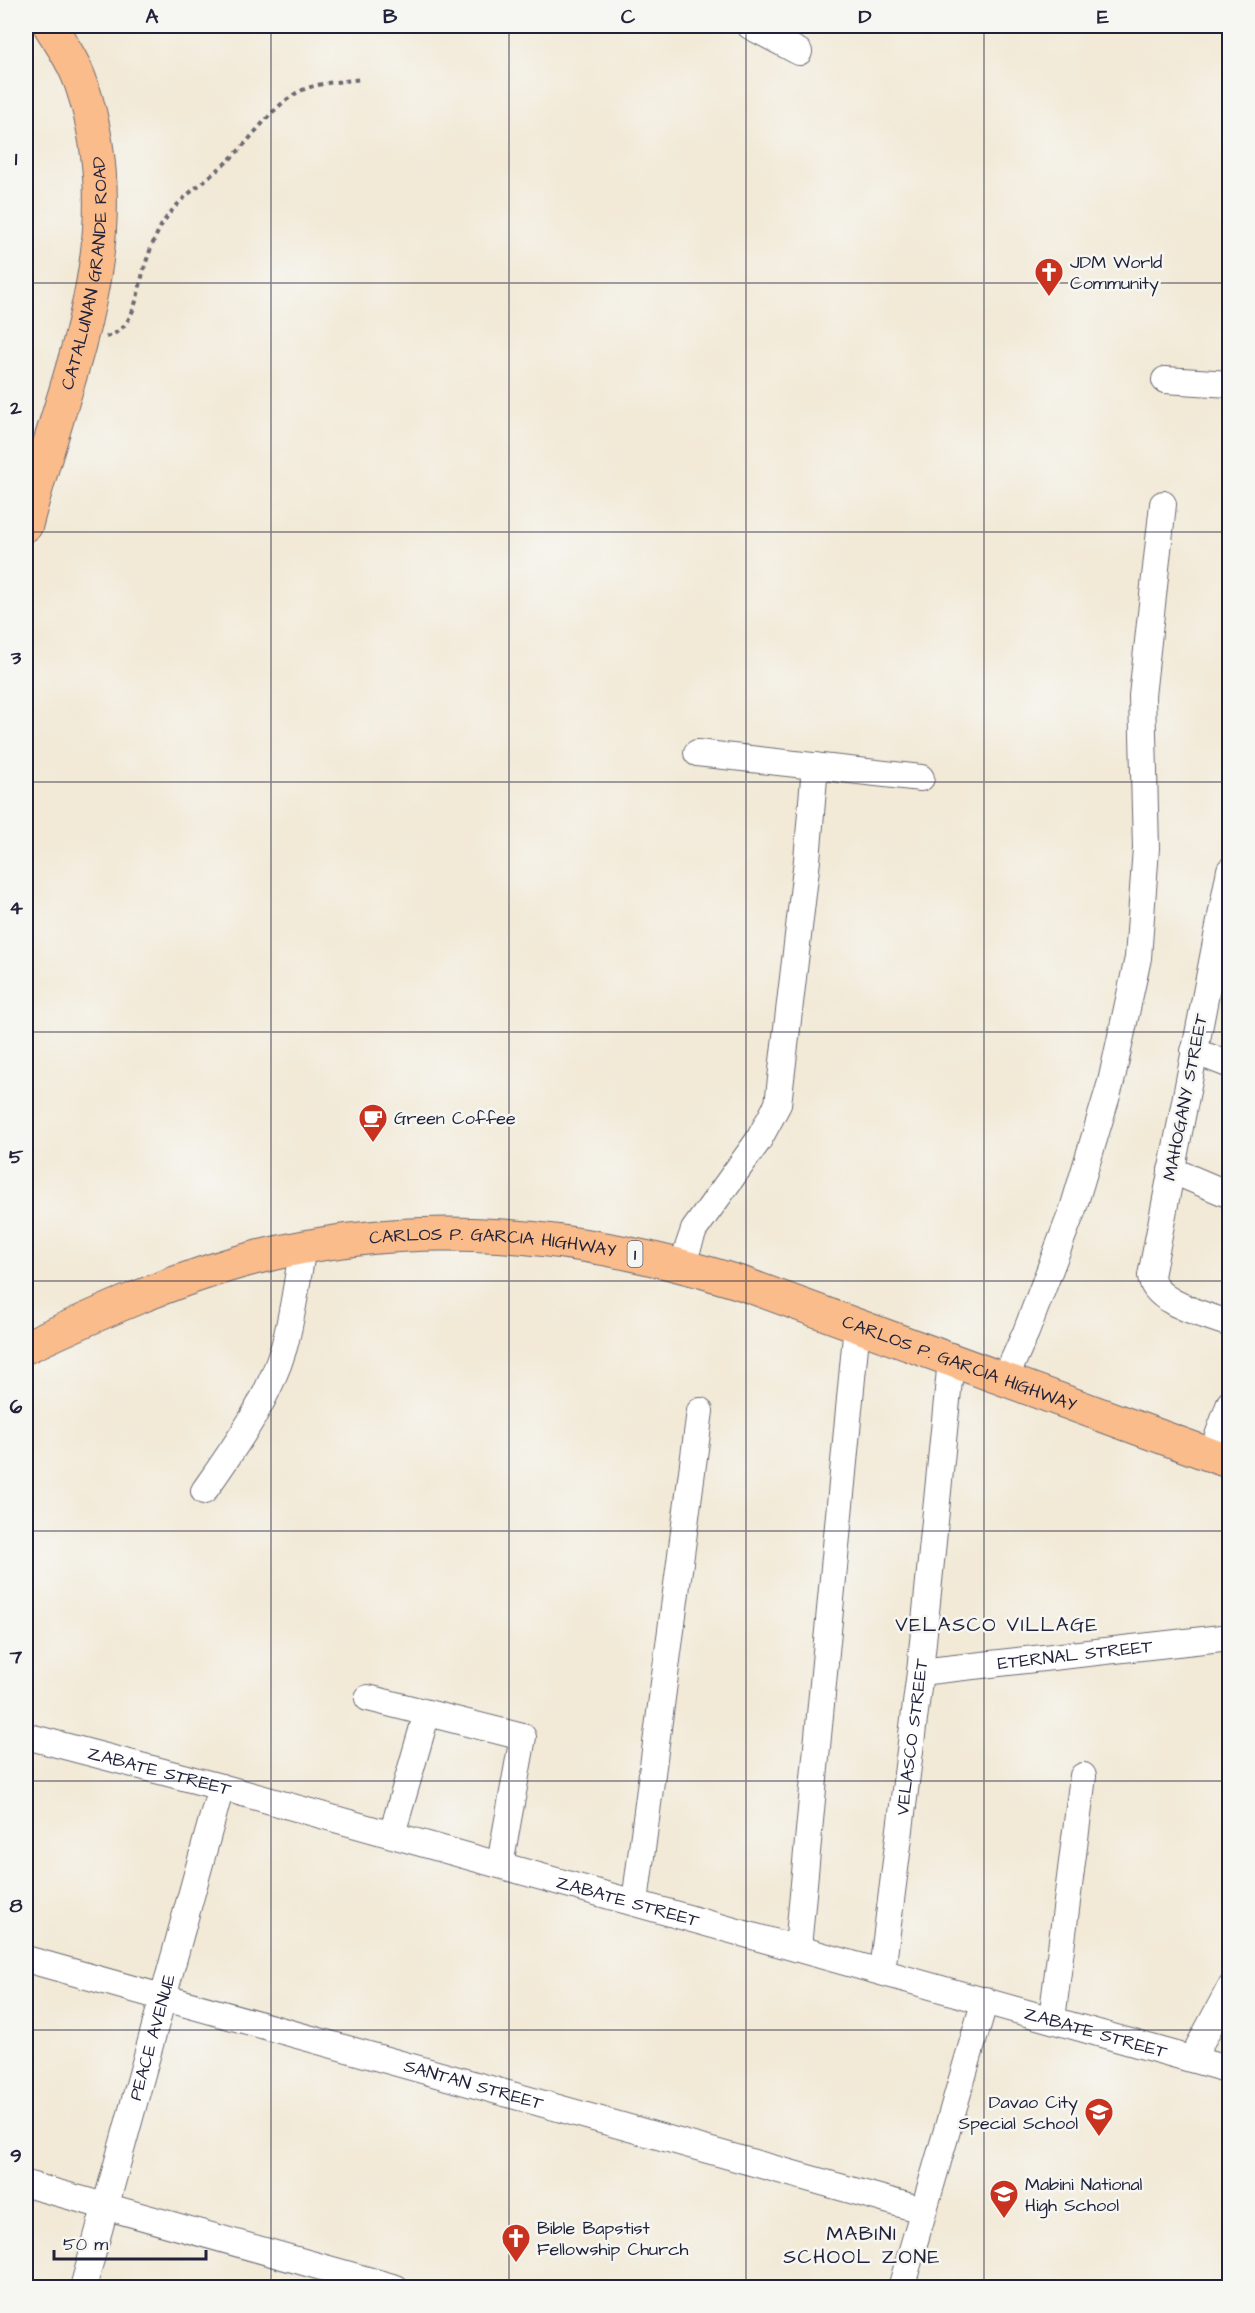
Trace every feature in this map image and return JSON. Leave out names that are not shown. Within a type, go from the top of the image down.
[{"type":"main road","name":"CATALUNAN GRANDE ROAD","points":[[26,525],[81,339],[99,249],[101,202],[97,154],[90,116],[82,85],[71,60],[50,26]]},
{"type":"main road","name":"CARLOS P. GARCIA HIGHWAY","points":[[26,1347],[139,1296],[241,1262],[303,1247],[429,1234],[496,1234],[569,1242],[626,1252],[682,1265],[741,1283],[1220,1458]]},
{"type":"street","points":[[750,26],[799,52]]},
{"type":"street","points":[[1165,380],[1230,384]]},
{"type":"street","points":[[1005,1379],[1026,1332],[1073,1209],[1111,1082],[1138,958],[1146,848],[1142,696],[1163,504]]},
{"type":"street","points":[[697,753],[921,778]]},
{"type":"street","points":[[682,1265],[694,1230],[758,1141],[778,1104],[815,766]]},
{"type":"street","name":"MAHOGANY STREET","points":[[1230,870],[1151,1269],[1154,1288],[1165,1298],[1230,1324]]},
{"type":"street","points":[[1194,1051],[1230,1065]]},
{"type":"street","points":[[1171,1170],[1230,1195]]},
{"type":"street","points":[[204,1491],[245,1432],[264,1398],[284,1346],[303,1247]]},
{"type":"street","points":[[798,1947],[857,1325]]},
{"type":"street","name":"VELASCO STREET","points":[[882,1971],[920,1672],[951,1360]]},
{"type":"street","points":[[1220,1458],[1230,1403]]},
{"type":"street","points":[[635,1902],[700,1411]]},
{"type":"street","name":"ETERNAL STREET","points":[[920,1672],[1230,1637]]},
{"type":"street","points":[[368,1698],[523,1737],[500,1864]]},
{"type":"street","points":[[392,1834],[427,1713]]},
{"type":"street","name":"ZABATE STREET","points":[[26,1736],[392,1834],[1230,2070]]},
{"type":"street","points":[[1052,2019],[1083,1776]]},
{"type":"street","name":"PEACE AVENUE","points":[[83,2288],[221,1787]]},
{"type":"street","name":"SANTAN STREET","points":[[26,1959],[922,2210]]},
{"type":"street","points":[[1192,2059],[1230,1988]]},
{"type":"street","points":[[901,2288],[985,2000]]},
{"type":"street","points":[[26,2184],[396,2288]]},
{"type":"path","points":[[81,339],[103,338],[114,335],[122,328],[137,299],[145,266],[161,226],[180,201],[229,160],[255,134],[275,109],[296,93],[321,84],[362,79]]},
{"type":"place","name":"JDM World Community","points":[[1049,298]]},
{"type":"place","name":"Green Coffee","points":[[373,1144]]},
{"type":"place","name":"Davao City Special School","points":[[1099,2138]]},
{"type":"place","name":"Mabini National High School","points":[[1004,2220]]},
{"type":"place","name":"Bible Bapstist Fellowship Church","points":[[516,2264]]},
{"type":"district","name":"VELASCO VILLAGE","points":[[997,1624]]},
{"type":"district","name":"MABINI SCHOOL ZONE","points":[[862,2244]]}]
